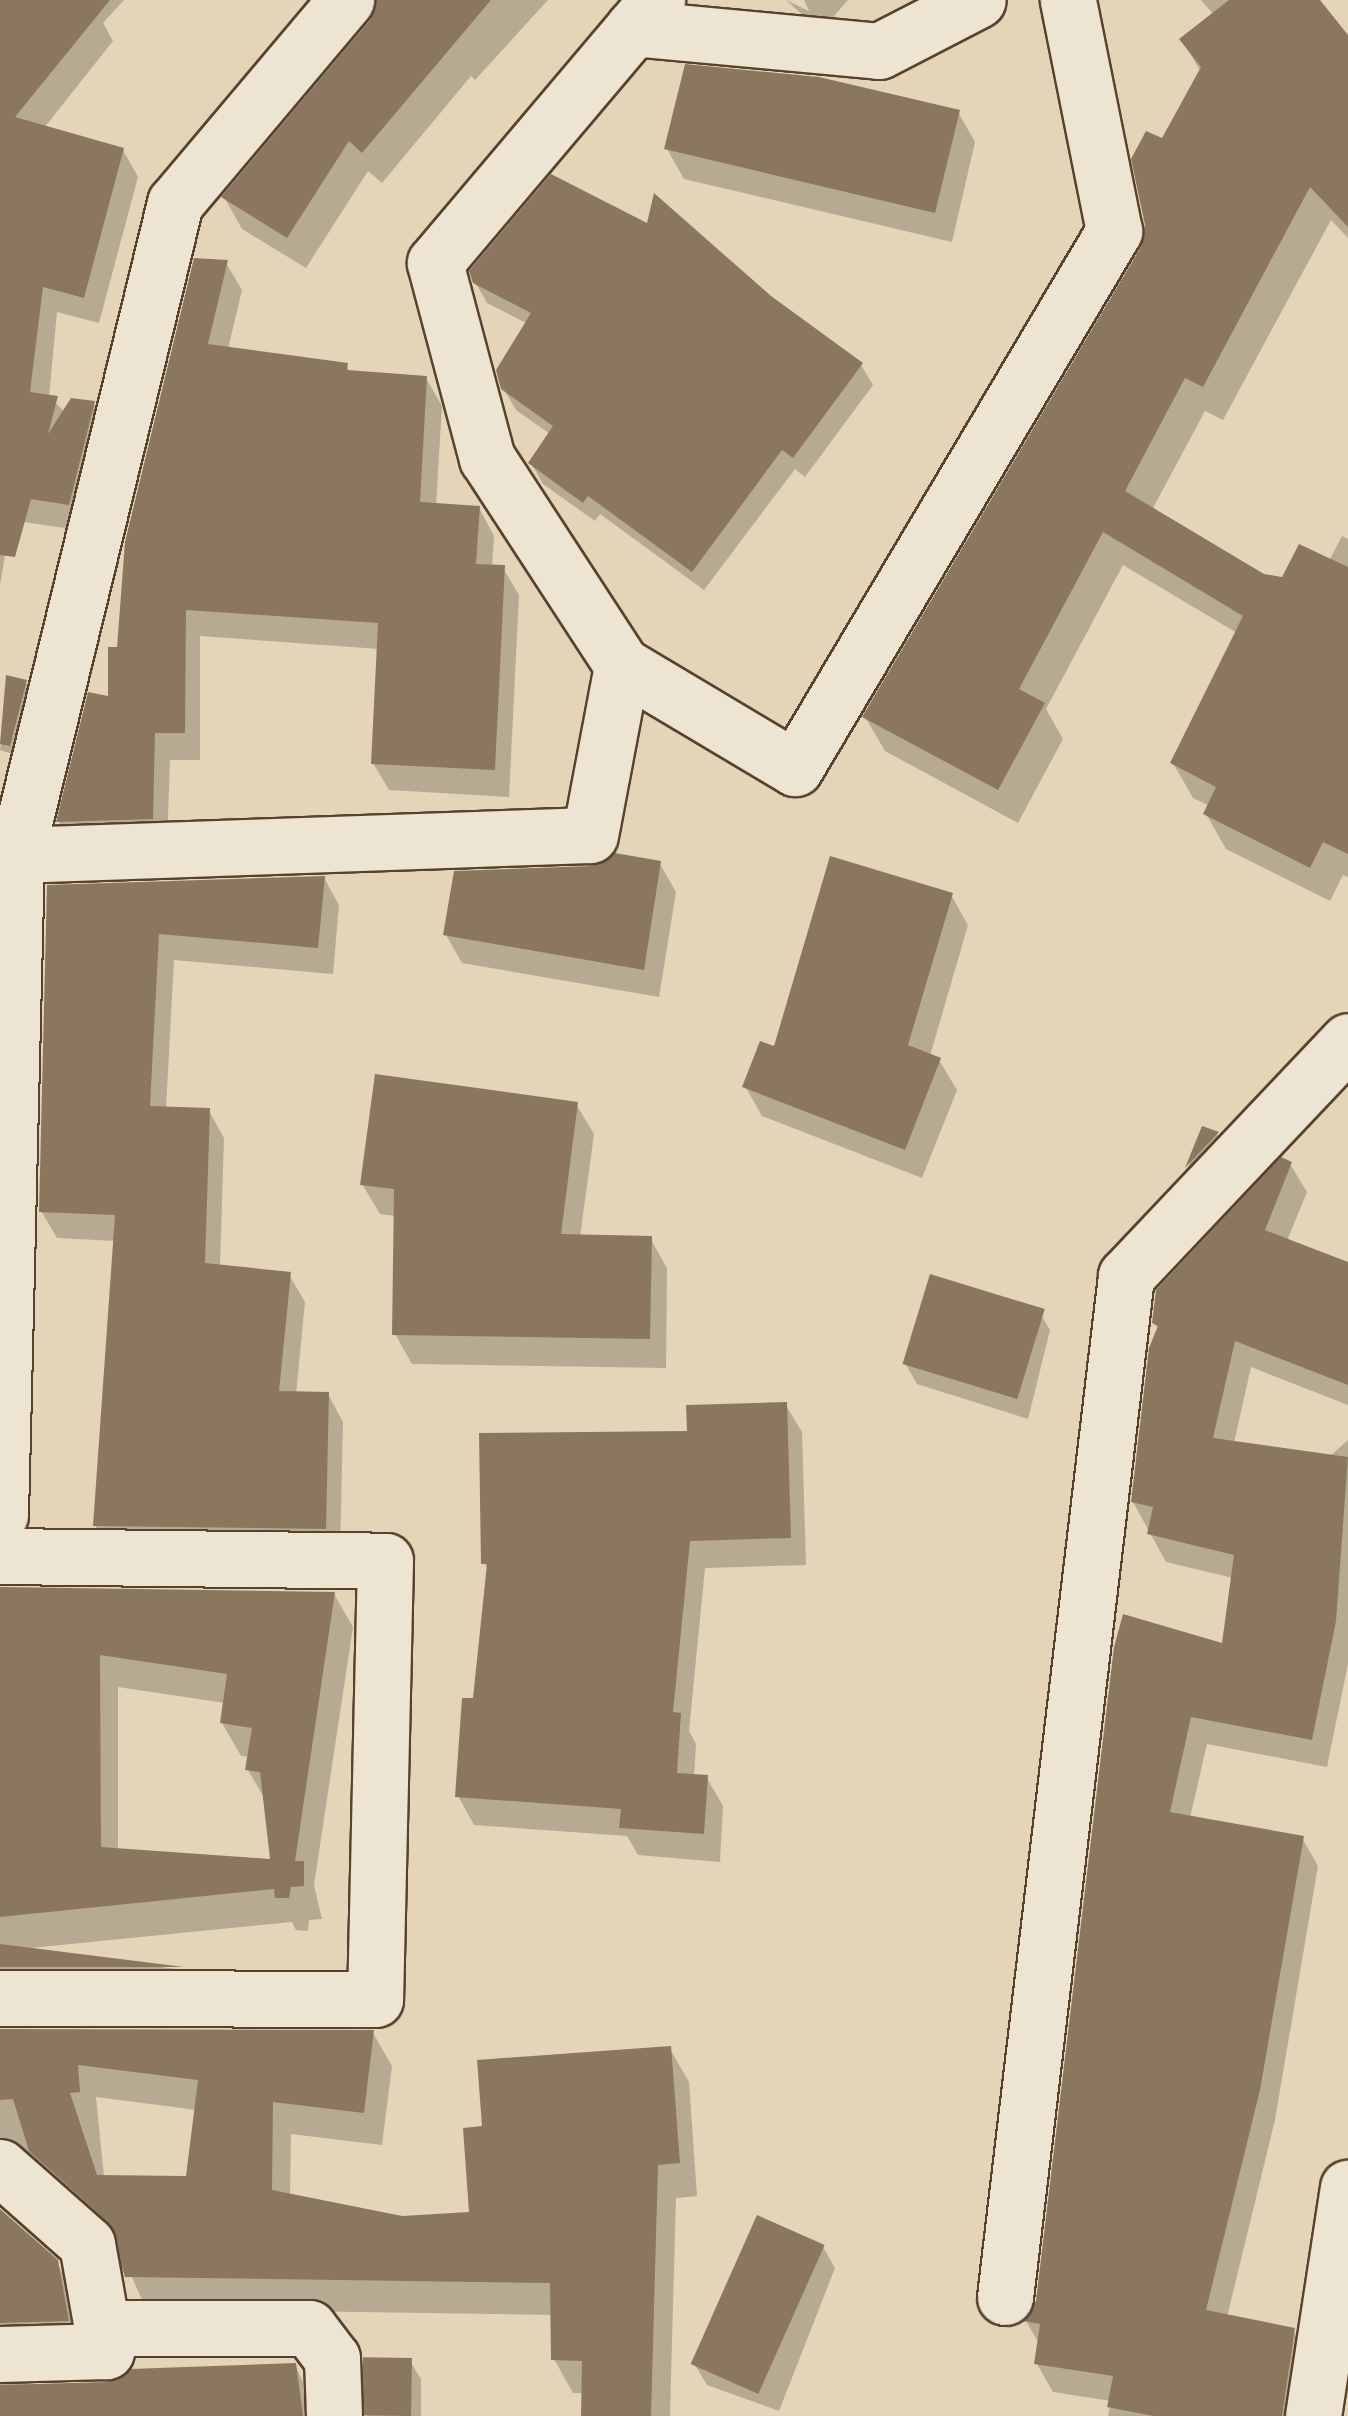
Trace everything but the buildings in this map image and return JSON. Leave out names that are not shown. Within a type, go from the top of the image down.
[{"type":"street","points":[[0,1515],[8,855],[174,203],[346,0]]},
{"type":"street","points":[[978,0],[879,51],[645,14],[435,263],[487,458],[622,664],[795,768],[1114,231],[1068,0]]},
{"type":"street","points":[[8,855],[590,835],[622,664]]},
{"type":"street","points":[[1005,2298],[1126,1276],[1348,1041]]},
{"type":"street","points":[[0,1556],[385,1561],[375,1999],[0,1998]]},
{"type":"street","points":[[0,2167],[87,2244],[106,2351],[0,2354]]},
{"type":"street","points":[[1313,2416],[1348,2188]]},
{"type":"street","points":[[102,2328],[309,2328],[332,2358],[334,2416]]}]
